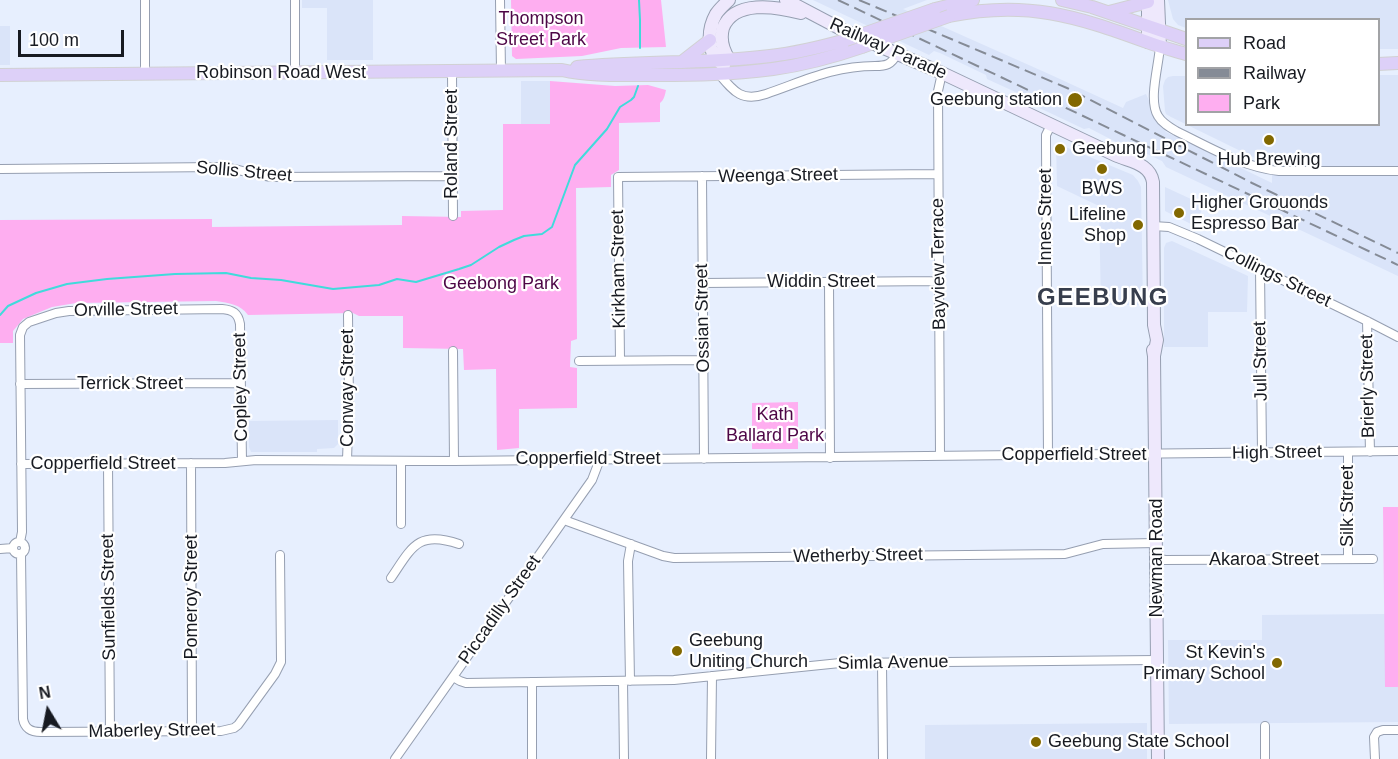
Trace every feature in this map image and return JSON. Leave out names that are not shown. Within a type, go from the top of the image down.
[{"type":"main road","name":"Railway Parade","points":[[786,0],[897,54],[1141,165],[1150,173]]},
{"type":"main road","name":"Robinson Road West","points":[[0,75],[562,70],[597,65],[723,59],[785,54],[824,46],[935,9],[973,0]]},
{"type":"main road","points":[[1062,0],[1109,12],[1185,39]]},
{"type":"main road","points":[[1109,12],[1151,1],[1154,44]]},
{"type":"main road","name":"Railway Parade","points":[[725,5],[774,6],[820,18]]},
{"type":"main road","points":[[725,5],[719,10],[710,30],[712,51],[738,73]]},
{"type":"main road","points":[[723,59],[722,36],[725,5]]},
{"type":"main road","name":"Robinson Road West","points":[[562,70],[575,73],[621,75],[719,74],[795,66],[862,47],[949,16],[988,8],[1030,8],[1053,11],[1185,54]]},
{"type":"main road","points":[[683,61],[710,39]]},
{"type":"main road","points":[[1380,64],[1398,63]]},
{"type":"main road","name":"Newman Road","points":[[1150,173],[1153,182],[1154,325],[1157,340],[1154,356],[1158,759]]},
{"type":"street","points":[[145,0],[145,74]]},
{"type":"street","points":[[294,0],[295,73]]},
{"type":"street","points":[[500,0],[501,71]]},
{"type":"street","points":[[1154,44],[1156,111],[1158,117],[1168,127],[1244,163],[1265,170],[1398,171]]},
{"type":"street","points":[[719,74],[737,93],[746,97],[755,97],[827,72],[858,66],[886,66],[897,54]]},
{"type":"street","name":"Roland Street","points":[[452,72],[453,216]]},
{"type":"street","name":"Bayview Terrace","points":[[940,456],[938,91],[942,73]]},
{"type":"street","name":"Innes Street","points":[[1048,455],[1046,135],[1051,125]]},
{"type":"street","name":"Sollis Street","points":[[0,169],[220,167],[273,177],[452,176]]},
{"type":"street","name":"Weenga Street","points":[[618,177],[938,174]]},
{"type":"street","name":"Ossian Street","points":[[702,176],[704,459]]},
{"type":"street","name":"Kirkham Street","points":[[618,177],[620,360]]},
{"type":"street","name":"Collings Street","points":[[1153,226],[1174,228],[1398,337]]},
{"type":"street","name":"Jull Street","points":[[1260,269],[1262,453]]},
{"type":"street","name":"Widdin Street","points":[[703,283],[940,281]]},
{"type":"street","points":[[829,282],[830,458]]},
{"type":"street","name":"Orville Street","points":[[20,384],[21,330],[33,319],[69,311],[222,309],[236,313]]},
{"type":"street","name":"Copley Street","points":[[236,313],[240,324],[242,461]]},
{"type":"street","name":"Conway Street","points":[[347,460],[348,315]]},
{"type":"street","name":"Brierly Street","points":[[1367,321],[1370,452]]},
{"type":"street","points":[[453,351],[454,461]]},
{"type":"street","points":[[579,361],[704,360]]},
{"type":"street","name":"Terrick Street","points":[[20,384],[240,383]]},
{"type":"street","points":[[0,549],[18,548],[22,532],[20,384]]},
{"type":"street","name":"Silk Street","points":[[1348,452],[1348,560]]},
{"type":"street","name":"High Street","points":[[1156,454],[1398,452]]},
{"type":"street","name":"Copperfield Street","points":[[21,464],[1156,454]]},
{"type":"street","name":"Piccadilly Street","points":[[395,759],[592,480],[600,459]]},
{"type":"street","points":[[401,461],[401,524]]},
{"type":"street","name":"Sunfields Street","points":[[108,463],[111,732]]},
{"type":"street","name":"Pomeroy Street","points":[[191,463],[192,731]]},
{"type":"street","name":"Wetherby Street","points":[[564,520],[674,558],[1065,554],[1103,544],[1156,543]]},
{"type":"street","points":[[391,578],[410,550],[419,542],[437,540],[459,544]]},
{"type":"street","points":[[624,759],[628,561],[631,544]]},
{"type":"street","name":"Maberley Street","points":[[18,548],[22,562],[22,715],[26,728],[41,732],[192,731],[234,728],[279,667],[282,656],[280,555]]},
{"type":"street","name":"Akaroa Street","points":[[1156,558],[1163,560],[1373,559]]},
{"type":"street","name":"Simla Avenue","points":[[453,677],[466,683],[674,680],[833,664],[1157,660]]},
{"type":"street","points":[[882,663],[883,759]]},
{"type":"street","points":[[711,759],[712,676]]},
{"type":"street","points":[[532,682],[532,759]]},
{"type":"street","points":[[1265,726],[1265,759]]},
{"type":"street","points":[[1375,759],[1374,737],[1377,732],[1398,730]]},
{"type":"shaded area","points":[[302,0],[373,0],[373,60],[327,60],[327,8],[302,8]]},
{"type":"shaded area","points":[[813,0],[927,0],[903,9],[1123,108],[1126,102],[1146,94],[1154,116],[1166,132],[1272,183],[1272,164],[1263,162],[1189,126],[1380,126],[1380,75],[1398,75],[1398,276],[1166,167],[1162,161],[1145,153],[1143,156],[1089,128],[1084,129],[1029,103],[1022,95],[940,53],[934,51],[929,55]]},
{"type":"shaded area","points":[[1168,0],[1398,0],[1398,49],[1380,49],[1380,18],[1185,18],[1185,28],[1178,25],[1173,19]]},
{"type":"shaded area","points":[[0,26],[10,26],[10,65],[0,65]]},
{"type":"shaded area","points":[[1185,76],[1185,124],[1166,114],[1165,111],[1163,86],[1168,77]]},
{"type":"shaded area","points":[[521,81],[550,81],[550,124],[521,124]]},
{"type":"shaded area","points":[[1056,143],[1133,175],[1138,181],[1141,187],[1143,305],[1101,305],[1099,206],[1057,186]]},
{"type":"shaded area","points":[[1165,187],[1204,205],[1195,226],[1165,211]]},
{"type":"shaded area","points":[[1172,241],[1248,276],[1247,312],[1208,312],[1208,347],[1164,347],[1164,248],[1166,243]]},
{"type":"shaded area","points":[[338,420],[338,444],[334,448],[317,449],[317,452],[251,452],[249,447],[249,421]]},
{"type":"shaded area","name":"St Kevin's Primary School","points":[[1385,614],[1385,686],[1398,687],[1398,722],[1169,724],[1168,640],[1262,640],[1262,615]]},
{"type":"shaded area","name":"Geebung State School","points":[[1147,723],[1147,759],[925,759],[925,725]]},
{"type":"green space","name":"Thompson Street Park","points":[[511,0],[661,0],[666,47],[621,48],[582,56],[516,59],[512,56]]},
{"type":"green space","name":"Geebong Park","points":[[550,81],[615,86],[648,85],[666,90],[660,103],[660,122],[619,123],[619,170],[611,175],[611,187],[576,188],[577,339],[571,341],[570,367],[577,368],[577,408],[519,409],[519,448],[497,450],[496,369],[464,370],[463,349],[403,348],[403,316],[359,316],[353,313],[248,315],[238,306],[216,301],[76,303],[52,307],[23,319],[13,331],[13,343],[0,343],[0,220],[212,219],[212,227],[402,225],[402,216],[461,217],[461,211],[503,210],[503,124],[550,124]]},
{"type":"green space","name":"Kath Ballard Park","points":[[798,402],[798,449],[752,449],[752,403]]},
{"type":"green space","points":[[1383,507],[1398,507],[1398,687],[1385,687]]},
{"type":"waterway","points":[[639,0],[640,48]]},
{"type":"waterway","points":[[0,315],[8,306],[36,293],[67,284],[107,279],[226,273],[333,289],[379,285],[397,279],[416,282],[471,265],[499,247],[524,236],[542,234],[552,227],[575,165],[607,129],[620,107],[634,97],[638,86]]},
{"type":"railway","points":[[838,0],[1398,265]]},
{"type":"railway","points":[[859,0],[1067,88],[1252,183],[1398,253]]},
{"type":"place","name":"Geebung station","points":[[1075,100]]},
{"type":"place","name":"Hub Brewing","points":[[1269,140]]},
{"type":"place","name":"Geebung LPO","points":[[1060,149]]},
{"type":"place","name":"BWS","points":[[1102,169]]},
{"type":"place","name":"Higher Grouonds Espresso Bar","points":[[1179,213]]},
{"type":"place","name":"Lifeline Shop","points":[[1138,225]]},
{"type":"place","name":"Geebung Uniting Church","points":[[677,651]]},
{"type":"place","name":"St Kevin's Primary School","points":[[1277,663]]},
{"type":"place","name":"Geebung State School","points":[[1036,742]]},
{"type":"district","name":"GEEBUNG","points":[[1103,298]]}]
